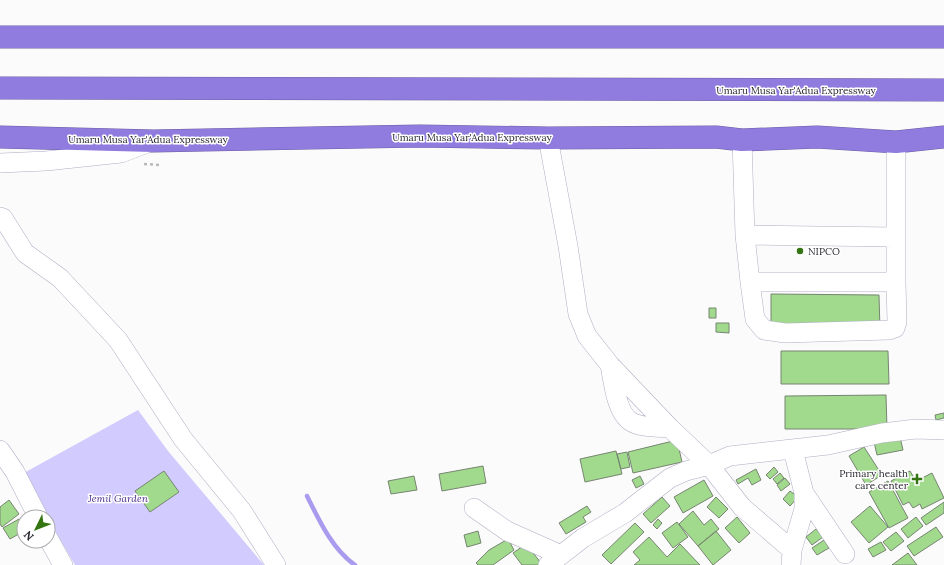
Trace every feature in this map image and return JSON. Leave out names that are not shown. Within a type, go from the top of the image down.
[{"type":"highway","points":[[0,37],[944,37]]},
{"type":"highway","name":"Umaru Musa Yar'Adua Expressway","points":[[0,88],[944,90]]},
{"type":"highway","name":"Umaru Musa Yar'Adua Expressway","points":[[0,137],[153,141],[420,136],[548,138],[716,137],[742,140],[817,137],[896,142],[944,137]]},
{"type":"street","points":[[548,138],[568,246],[578,314],[587,336],[610,365],[670,428],[708,465],[742,507],[792,560]]},
{"type":"street","points":[[742,140],[745,235],[755,319],[764,330],[784,333],[890,330],[895,328],[897,322],[895,236],[896,142]]},
{"type":"street","points":[[0,163],[46,162],[114,154],[153,141]]},
{"type":"street","points":[[0,217],[3,218],[25,253],[60,278],[118,340],[183,439],[242,511],[276,565]]},
{"type":"street","points":[[745,235],[895,236]]},
{"type":"street","points":[[750,282],[896,282]]},
{"type":"street","points":[[474,508],[507,531],[554,560],[583,538],[625,513],[670,478],[730,456],[750,452],[793,450],[828,445],[889,432],[916,429],[944,430]]},
{"type":"street","points":[[0,450],[15,472],[34,509]]},
{"type":"street","points":[[792,560],[804,508],[804,493],[793,450]]},
{"type":"street","points":[[804,493],[845,554]]},
{"type":"street","points":[[54,549],[63,565]]},
{"type":"green space","name":"Jemil Garden","points":[[138,410],[168,451],[264,565],[75,565],[56,532],[56,509],[42,509],[22,474]]},
{"type":"building","points":[[771,294],[879,295],[880,330],[771,329]]},
{"type":"building","points":[[709,308],[716,308],[716,318],[709,318]]},
{"type":"building","points":[[716,323],[729,323],[729,333],[716,332]]},
{"type":"building","points":[[781,351],[888,351],[889,384],[781,384]]},
{"type":"building","points":[[886,395],[887,429],[785,429],[785,396]]},
{"type":"building","points":[[944,413],[944,418],[936,420],[935,415]]},
{"type":"building","points":[[900,437],[903,450],[877,455],[874,442]]},
{"type":"building","points":[[677,440],[682,462],[633,473],[628,452]]},
{"type":"building","points":[[864,447],[882,475],[866,485],[849,456]]},
{"type":"building","points":[[616,451],[622,474],[585,482],[580,459]]},
{"type":"building","points":[[627,452],[630,467],[621,469],[617,454]]},
{"type":"building","points":[[483,466],[486,483],[442,491],[439,474]]},
{"type":"building","points":[[774,467],[778,472],[770,479],[766,475]]},
{"type":"building","points":[[756,469],[761,480],[752,485],[748,478],[738,484],[736,480]]},
{"type":"building","points":[[164,471],[179,492],[150,512],[135,491]]},
{"type":"building","points":[[910,471],[916,481],[932,473],[944,498],[922,509],[920,504],[913,508],[909,502],[903,505],[891,481]]},
{"type":"building","points":[[780,473],[784,478],[777,484],[773,479]]},
{"type":"building","points":[[414,476],[417,490],[391,494],[388,481]]},
{"type":"building","points":[[640,476],[644,484],[636,488],[632,480]]},
{"type":"building","points":[[785,478],[790,484],[781,491],[777,485]]},
{"type":"building","points":[[704,480],[713,496],[683,513],[674,497]]},
{"type":"building","points":[[888,481],[908,518],[889,528],[869,492]]},
{"type":"building","points":[[790,491],[798,497],[790,506],[783,499]]},
{"type":"building","points":[[662,497],[670,506],[651,523],[643,514]]},
{"type":"building","points":[[716,497],[728,509],[719,518],[707,507]]},
{"type":"building","points":[[9,500],[16,510],[16,516],[2,527],[0,524],[0,507]]},
{"type":"building","points":[[944,502],[944,513],[926,525],[921,518]]},
{"type":"building","points":[[587,506],[591,512],[583,517],[586,522],[566,534],[559,523]]},
{"type":"building","points":[[870,506],[888,527],[869,543],[851,522]]},
{"type":"building","points":[[693,511],[704,525],[711,519],[719,529],[698,546],[679,524]]},
{"type":"building","points":[[737,517],[750,533],[739,543],[725,528]]},
{"type":"building","points":[[916,517],[923,526],[908,538],[901,529]]},
{"type":"building","points":[[658,519],[662,523],[657,529],[653,525]]},
{"type":"building","points":[[16,521],[16,536],[10,539],[3,528]]},
{"type":"building","points":[[677,522],[688,537],[673,548],[662,533]]},
{"type":"building","points":[[635,523],[644,532],[611,564],[602,555]]},
{"type":"building","points":[[936,527],[943,537],[914,556],[907,546]]},
{"type":"building","points":[[816,529],[823,537],[812,545],[806,537]]},
{"type":"building","points":[[478,531],[481,543],[467,547],[464,535]]},
{"type":"building","points":[[716,531],[731,550],[713,565],[698,546]]},
{"type":"building","points":[[896,532],[904,541],[891,551],[883,542]]},
{"type":"building","points":[[649,537],[667,557],[680,544],[700,565],[634,565],[640,560],[633,552]]},
{"type":"building","points":[[508,539],[514,550],[493,565],[478,565],[476,563],[489,550]]},
{"type":"building","points":[[824,540],[829,548],[817,555],[812,548]]},
{"type":"building","points":[[881,542],[886,550],[873,557],[868,549]]},
{"type":"building","points":[[526,544],[541,563],[538,565],[522,565],[513,553]]},
{"type":"building","points":[[908,553],[917,565],[892,565]]},
{"type":"waterway","points":[[307,496],[327,534],[339,551],[355,565]]},
{"type":"place","name":"NIPCO","points":[[800,251]]},
{"type":"place","name":"Primary health care center","points":[[917,479]]}]
